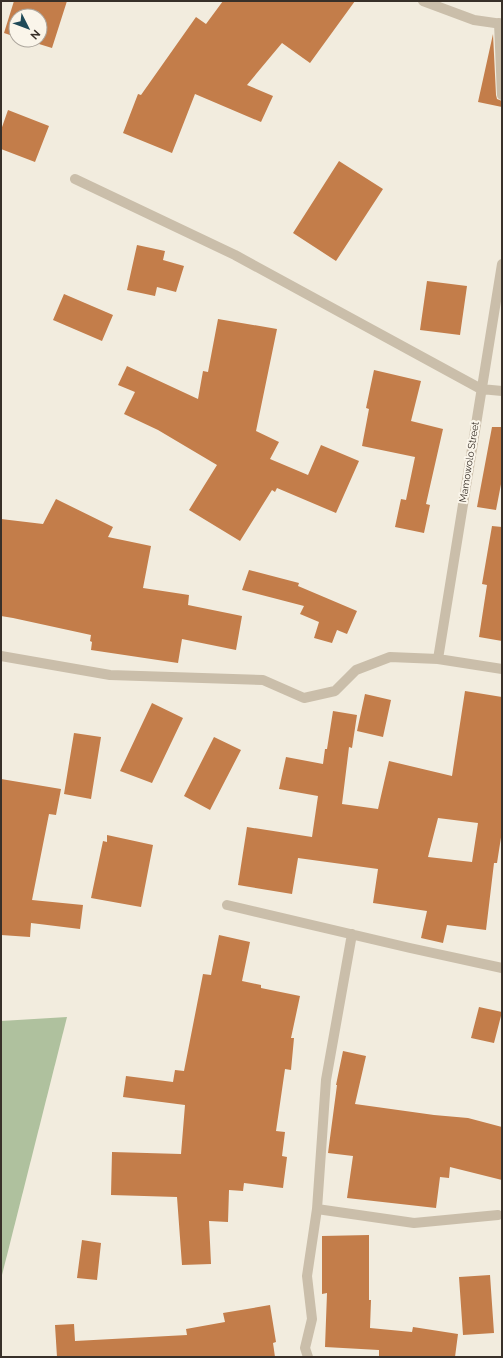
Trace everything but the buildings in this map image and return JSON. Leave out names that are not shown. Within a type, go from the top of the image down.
[{"type":"street","points":[[422,1],[474,20],[501,23],[502,95]]},
{"type":"street","points":[[76,179],[235,255],[481,389],[502,391]]},
{"type":"street","name":"Mamowolo Street","points":[[438,659],[502,264]]},
{"type":"street","points":[[1,656],[110,675],[263,680],[304,698],[335,691],[356,670],[390,657],[438,659],[502,670]]},
{"type":"street","points":[[227,905],[502,968]]},
{"type":"street","points":[[308,1357],[306,1348],[312,1319],[307,1276],[317,1208],[326,1080],[352,934]]},
{"type":"street","points":[[317,1208],[414,1223],[498,1215]]},
{"type":"green space","points":[[67,1017],[1,1279],[1,1021]]}]
